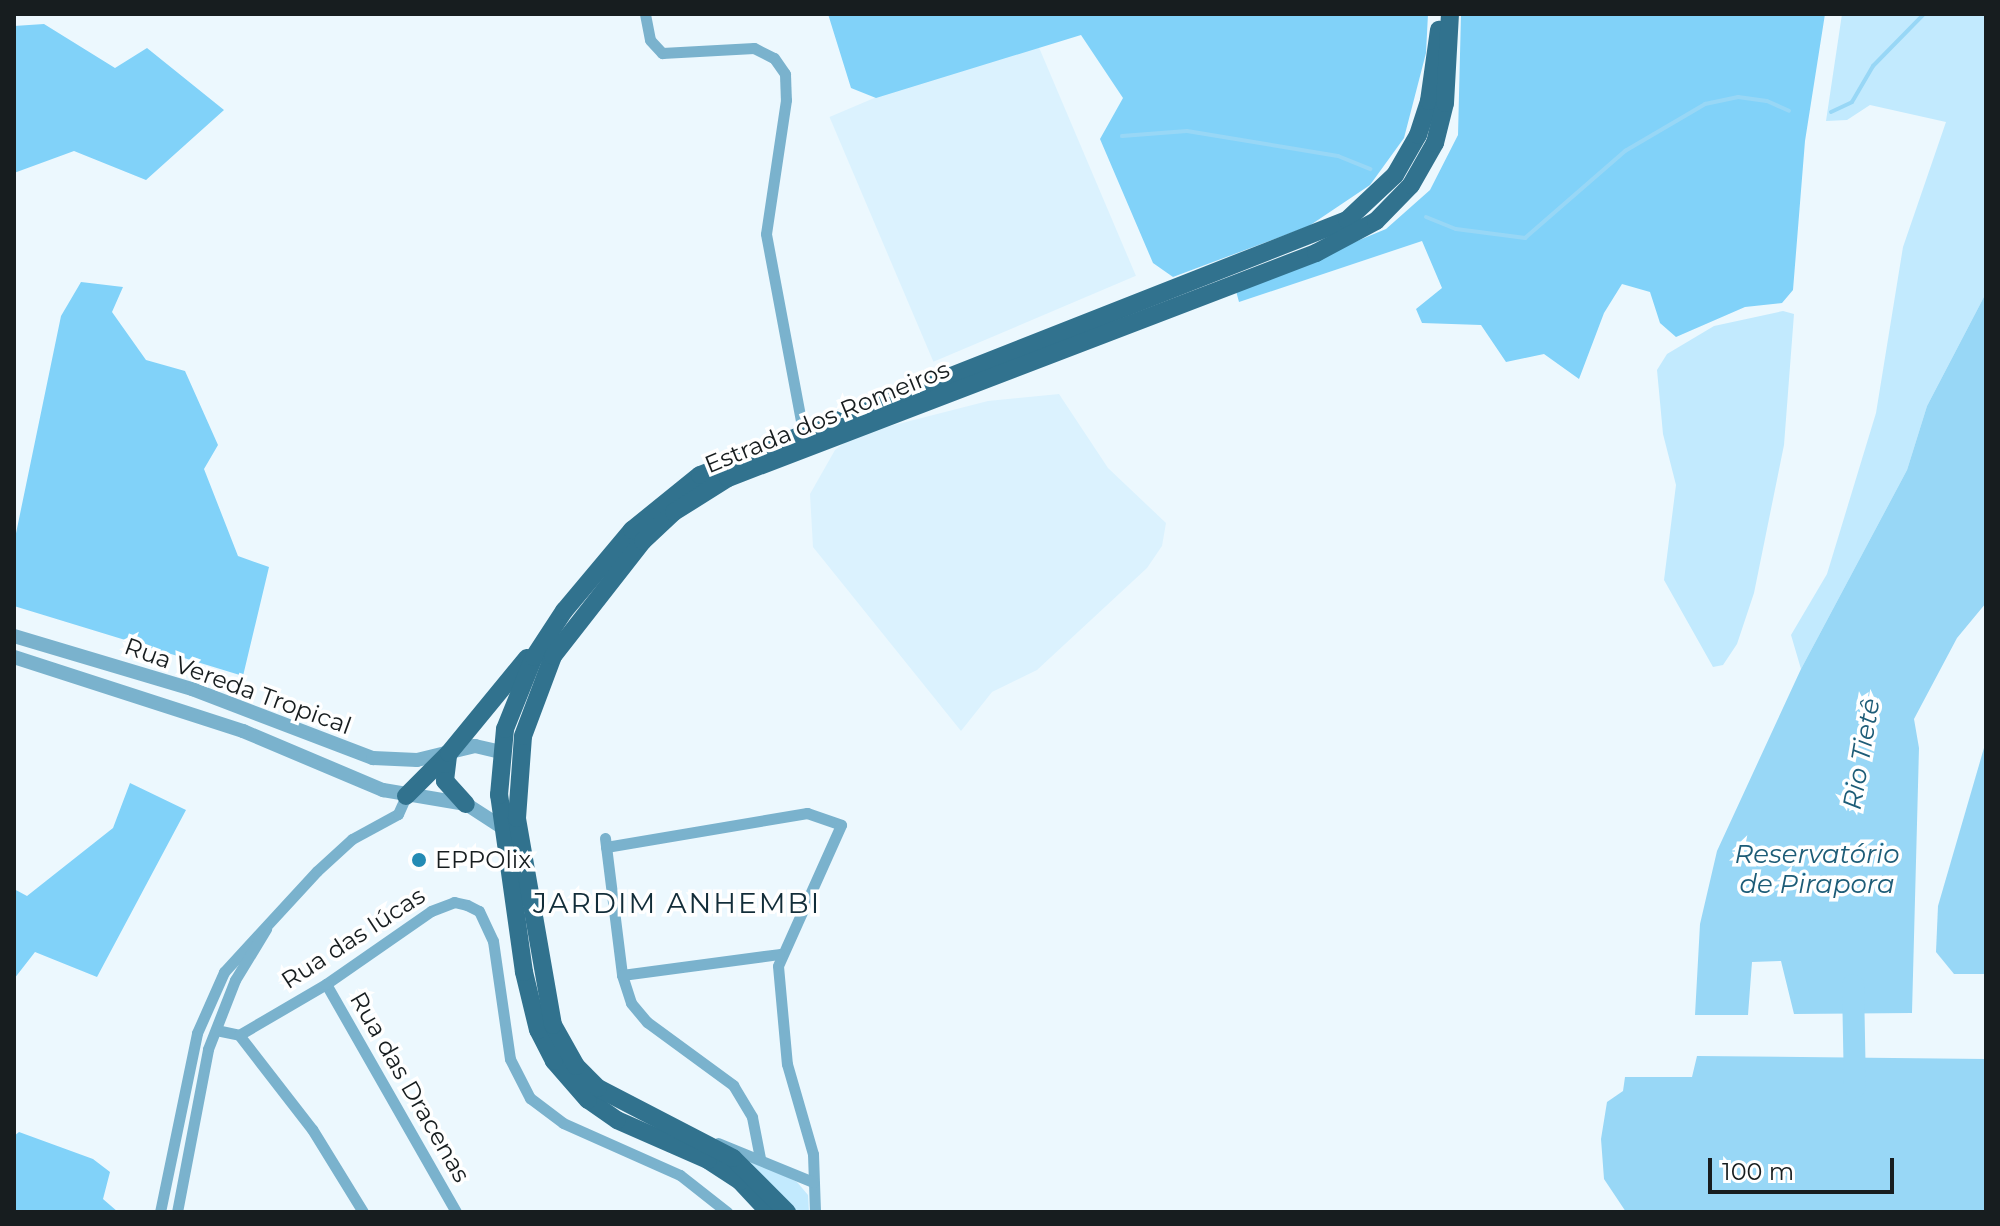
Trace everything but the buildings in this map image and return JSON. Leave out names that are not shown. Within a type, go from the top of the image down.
[{"type":"main road","name":"Estrada dos Romeiros","points":[[769,1212],[740,1181],[708,1160],[602,1111],[554,1061],[528,993],[500,752],[515,697],[547,635],[615,548],[664,499],[726,462],[1347,220],[1395,175],[1418,135],[1435,71],[1440,14]]},
{"type":"main road","name":"Estrada dos Romeiros","points":[[787,1212],[749,1170],[697,1138],[611,1098],[576,1066],[559,1039],[540,969],[510,823],[523,736],[543,675],[577,620],[666,519],[745,470],[1357,234],[1392,207],[1435,143],[1445,103],[1450,14]]},
{"type":"main road","points":[[406,796],[449,753],[547,635]]},
{"type":"main road","points":[[449,753],[445,781],[466,804]]},
{"type":"street","points":[[645,14],[650,40],[662,53],[754,48],[774,58],[785,74],[786,100],[766,234],[803,431]]},
{"type":"street","name":"Rua Vereda Tropical","points":[[14,636],[192,689],[373,758],[417,760],[475,746],[500,752]]},
{"type":"street","name":"Rua Vereda Tropical","points":[[14,657],[243,731],[406,796],[466,804]]},
{"type":"street","points":[[160,1212],[197,1033],[224,972],[274,915],[344,845],[398,814],[406,796]]},
{"type":"street","points":[[466,804],[510,823]]},
{"type":"street","points":[[760,1158],[742,1096],[696,1054],[638,1013],[622,975],[606,842],[807,813],[839,822],[841,828],[779,954],[787,1064],[811,1140],[815,1212]]},
{"type":"street","name":"Rua das Iúcas","points":[[239,1035],[326,984],[431,911],[454,902],[467,905],[479,911],[493,941],[510,1059],[530,1098],[563,1123],[680,1175],[727,1212]]},
{"type":"street","points":[[177,1212],[202,1081],[216,1030],[242,967],[274,915]]},
{"type":"street","points":[[622,975],[779,954]]},
{"type":"street","name":"Rua das Dracenas","points":[[326,984],[456,1212]]},
{"type":"street","points":[[216,1030],[239,1035],[312,1129],[363,1212]]},
{"type":"street","points":[[187,1079],[202,1081]]},
{"type":"street","points":[[697,1138],[760,1158],[813,1182]]},
{"type":"shaded area","points":[[828,14],[1428,14],[1426,53],[1404,138],[1370,185],[1309,226],[1173,277],[1153,263],[1100,139],[1123,98],[1081,35],[876,98],[851,88]]},
{"type":"shaded area","points":[[1461,14],[1825,14],[1805,141],[1793,290],[1782,303],[1745,307],[1676,337],[1660,323],[1650,292],[1622,284],[1604,313],[1579,379],[1544,354],[1506,362],[1481,325],[1422,323],[1416,309],[1442,288],[1422,241],[1239,302],[1236,291],[1386,229],[1430,190],[1458,135]]},
{"type":"shaded area","points":[[1842,14],[1986,14],[1986,293],[1927,406],[1907,470],[1801,669],[1791,635],[1827,574],[1876,413],[1903,247],[1946,122],[1870,105],[1847,120],[1826,121]]},
{"type":"shaded area","points":[[44,24],[115,68],[147,48],[224,110],[146,180],[74,151],[14,173],[14,26]]},
{"type":"shaded area","points":[[1032,31],[1136,276],[933,362],[829,117]]},
{"type":"shaded area","points":[[81,282],[123,287],[112,312],[146,360],[185,371],[218,445],[204,469],[238,556],[269,567],[243,676],[14,606],[14,543],[61,316]]},
{"type":"shaded area","points":[[1783,311],[1794,314],[1784,445],[1754,593],[1737,644],[1723,665],[1713,667],[1664,580],[1676,485],[1663,434],[1657,370],[1667,354],[1714,326]]},
{"type":"shaded area","points":[[1059,394],[1108,468],[1166,523],[1162,546],[1147,568],[1037,670],[992,692],[961,731],[813,547],[810,494],[835,450],[855,435],[988,401]]},
{"type":"shaded area","points":[[130,783],[186,810],[97,977],[35,952],[14,979],[14,889],[27,896],[113,828]]},
{"type":"shaded area","points":[[19,1132],[93,1159],[110,1172],[103,1199],[118,1212],[14,1212],[14,1136]]},
{"type":"shaded area","points":[[739,1152],[797,1182],[808,1195],[809,1212],[796,1212]]},
{"type":"water","name":"Reservatório de Pirapora","points":[[1986,293],[1986,603],[1957,638],[1914,719],[1919,748],[1912,1013],[1794,1014],[1781,961],[1752,962],[1748,1015],[1695,1015],[1700,924],[1717,851],[1801,669],[1907,470],[1927,406]]},
{"type":"water","name":"Reservatório de Pirapora","points":[[1986,741],[1986,974],[1954,974],[1936,952],[1938,906]]},
{"type":"water","points":[[1697,1056],[1986,1059],[1986,1212],[1626,1212],[1604,1179],[1601,1139],[1607,1102],[1623,1091],[1625,1077],[1692,1077]]},
{"type":"waterway","points":[[1831,112],[1852,102],[1873,66],[1924,14]]},
{"type":"waterway","points":[[1426,217],[1456,229],[1525,238],[1625,151],[1705,104],[1738,97],[1767,101],[1789,111]]},
{"type":"waterway","points":[[1122,136],[1187,131],[1338,156],[1371,169]]},
{"type":"waterway","name":"Rio Tietê","points":[[1853,985],[1855,1087]]},
{"type":"place","name":"EPPOlix","points":[[419,860]]},
{"type":"district","name":"JARDIM ANHEMBI","points":[[677,903]]}]
